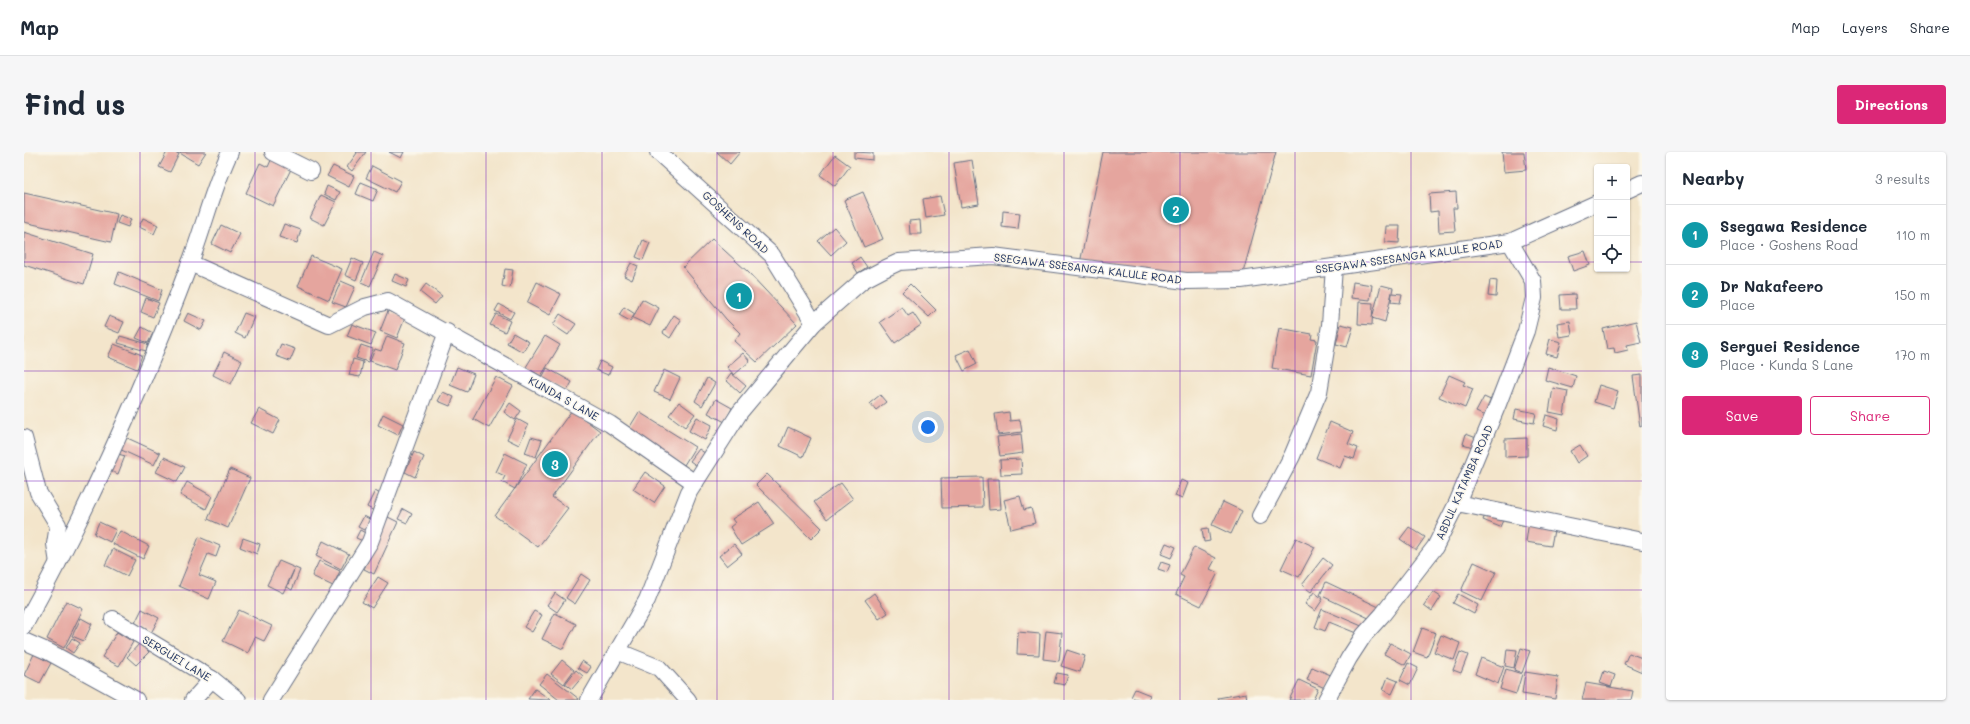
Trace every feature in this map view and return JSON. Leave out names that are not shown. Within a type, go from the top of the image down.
[{"type":"street","points":[[24,626],[58,563],[116,442],[190,263],[230,152]]},
{"type":"street","points":[[273,152],[311,170]]},
{"type":"street","name":"GOSHENS ROAD","points":[[658,152],[772,255],[814,323]]},
{"type":"street","points":[[1630,189],[1642,183]]},
{"type":"street","name":"SSEGAWA SSESANGA KALULE ROAD","points":[[589,700],[647,600],[689,492],[740,412],[814,323],[863,280],[899,262],[992,256],[1186,281],[1241,280],[1510,242],[1594,204]]},
{"type":"street","name":"ABDUL KATAMBA ROAD","points":[[1326,700],[1349,658],[1364,635],[1383,614],[1435,547],[1457,503],[1501,397],[1526,331],[1533,303],[1533,281],[1510,242]]},
{"type":"street","name":"KUNDA S LANE","points":[[190,263],[329,325],[365,307],[388,301],[447,332],[610,424],[695,483]]},
{"type":"street","points":[[1260,516],[1292,456],[1319,392],[1330,325],[1334,267]]},
{"type":"street","points":[[271,700],[370,542],[447,332]]},
{"type":"street","points":[[24,438],[38,492],[58,525],[55,544],[58,563]]},
{"type":"street","points":[[1457,503],[1642,541]]},
{"type":"street","name":"SERGUEI LANE","points":[[113,619],[212,679],[238,700]]},
{"type":"street","points":[[24,641],[49,652],[136,700]]},
{"type":"street","points":[[618,651],[659,668],[688,700]]},
{"type":"street","points":[[193,700],[212,679]]},
{"type":"building","points":[[167,152],[179,154],[170,172],[159,167]]},
{"type":"building","points":[[178,152],[206,152],[198,164]]},
{"type":"building","points":[[356,152],[366,152],[352,171],[347,167],[357,153]]},
{"type":"building","points":[[389,152],[404,152],[401,158]]},
{"type":"building","points":[[717,152],[740,152],[730,164]]},
{"type":"building","points":[[854,152],[873,153],[873,160],[854,158]]},
{"type":"building","points":[[1103,152],[1276,152],[1241,280],[1079,268]]},
{"type":"building","points":[[1502,152],[1524,152],[1526,170],[1504,172]]},
{"type":"building","points":[[835,155],[850,166],[835,186],[820,175]]},
{"type":"building","points":[[272,158],[292,167],[273,206],[246,193],[260,163],[268,167]]},
{"type":"building","points":[[972,160],[979,204],[961,207],[954,163]]},
{"type":"building","points":[[333,166],[354,176],[349,187],[327,176]]},
{"type":"building","points":[[372,166],[401,181],[395,192],[366,178]]},
{"type":"building","points":[[361,182],[378,189],[373,201],[356,194]]},
{"type":"building","points":[[327,186],[340,192],[336,200],[324,194]]},
{"type":"building","points":[[863,192],[883,239],[864,247],[844,200]]},
{"type":"building","points":[[1456,192],[1457,208],[1453,208],[1455,231],[1439,232],[1438,211],[1430,212],[1429,194]]},
{"type":"building","points":[[24,193],[117,214],[111,242],[24,222]]},
{"type":"building","points":[[321,195],[336,202],[324,225],[310,218]]},
{"type":"building","points":[[940,196],[944,215],[926,218],[923,199]]},
{"type":"building","points":[[1003,211],[1020,213],[1018,229],[1002,227]]},
{"type":"building","points":[[120,215],[131,219],[128,227],[117,223]]},
{"type":"building","points":[[143,218],[158,225],[154,234],[139,227]]},
{"type":"building","points":[[920,220],[921,234],[910,234],[909,221]]},
{"type":"building","points":[[284,224],[301,230],[297,243],[279,237]]},
{"type":"building","points":[[221,225],[240,234],[230,253],[212,244]]},
{"type":"building","points":[[1386,226],[1400,226],[1399,243],[1385,242]]},
{"type":"building","points":[[834,227],[846,241],[831,255],[818,241]]},
{"type":"building","points":[[24,232],[93,254],[84,284],[24,265]]},
{"type":"building","points":[[712,239],[748,272],[797,324],[757,362],[734,341],[740,333],[726,319],[683,267]]},
{"type":"building","points":[[643,240],[650,243],[643,260],[636,257]]},
{"type":"building","points":[[1585,251],[1590,265],[1573,271],[1568,256]]},
{"type":"building","points":[[374,252],[383,256],[370,286],[361,282]]},
{"type":"building","points":[[311,256],[342,269],[329,300],[298,286]]},
{"type":"building","points":[[860,257],[867,267],[858,273],[852,263]]},
{"type":"building","points":[[352,258],[363,263],[356,280],[345,275]]},
{"type":"building","points":[[631,263],[638,266],[632,280],[624,276]]},
{"type":"building","points":[[505,269],[513,270],[510,288],[502,286]]},
{"type":"building","points":[[119,272],[162,290],[158,301],[115,284]]},
{"type":"building","points":[[395,274],[409,280],[406,287],[392,281]]},
{"type":"building","points":[[1490,280],[1497,281],[1496,297],[1488,296]]},
{"type":"building","points":[[341,281],[355,287],[346,307],[332,302]]},
{"type":"building","points":[[537,282],[561,294],[550,315],[527,303]]},
{"type":"building","points":[[1353,282],[1372,285],[1370,300],[1351,298]]},
{"type":"building","points":[[426,284],[442,296],[435,304],[420,292]]},
{"type":"building","points":[[910,284],[936,310],[929,317],[902,292]]},
{"type":"building","points":[[1381,285],[1393,288],[1385,322],[1372,318]]},
{"type":"building","points":[[1392,293],[1402,294],[1400,303],[1391,302]]},
{"type":"building","points":[[1575,294],[1576,309],[1561,309],[1560,295]]},
{"type":"building","points":[[146,298],[159,303],[153,317],[141,312]]},
{"type":"building","points":[[642,299],[659,308],[650,326],[633,318]]},
{"type":"building","points":[[1359,302],[1373,303],[1372,325],[1358,324]]},
{"type":"building","points":[[499,304],[514,312],[510,319],[495,311]]},
{"type":"building","points":[[624,307],[635,314],[630,321],[619,315]]},
{"type":"building","points":[[902,307],[908,316],[913,313],[921,325],[895,343],[880,322]]},
{"type":"building","points":[[388,311],[405,318],[397,338],[380,331]]},
{"type":"building","points":[[188,313],[206,321],[201,330],[184,321]]},
{"type":"building","points":[[244,313],[254,317],[245,338],[235,333]]},
{"type":"building","points":[[496,314],[510,321],[505,332],[490,325]]},
{"type":"building","points":[[560,314],[576,324],[568,335],[553,325]]},
{"type":"building","points":[[674,315],[681,320],[670,338],[663,333]]},
{"type":"building","points":[[109,316],[124,322],[119,333],[104,327]]},
{"type":"building","points":[[1570,321],[1572,335],[1559,337],[1557,323]]},
{"type":"building","points":[[1636,321],[1641,342],[1627,345],[1628,350],[1615,353],[1614,348],[1607,349],[1603,329]]},
{"type":"building","points":[[352,324],[376,333],[371,345],[347,336]]},
{"type":"building","points":[[1341,324],[1353,327],[1347,347],[1336,344]]},
{"type":"building","points":[[142,327],[153,333],[148,343],[136,338]]},
{"type":"building","points":[[1279,328],[1312,334],[1311,339],[1317,340],[1311,375],[1272,368]]},
{"type":"building","points":[[513,333],[529,342],[523,352],[507,343]]},
{"type":"building","points":[[120,336],[148,344],[146,351],[118,343]]},
{"type":"building","points":[[387,336],[405,343],[395,370],[370,361],[375,349],[381,351]]},
{"type":"building","points":[[545,336],[560,345],[541,376],[526,367]]},
{"type":"building","points":[[1550,339],[1561,342],[1557,357],[1546,354]]},
{"type":"building","points":[[114,344],[142,355],[137,369],[108,357]]},
{"type":"building","points":[[281,344],[295,349],[290,361],[276,356]]},
{"type":"building","points":[[361,345],[373,349],[368,362],[356,358]]},
{"type":"building","points":[[970,349],[977,364],[964,371],[956,355]]},
{"type":"building","points":[[224,352],[242,361],[231,384],[213,375]]},
{"type":"building","points":[[743,353],[750,361],[734,375],[727,367]]},
{"type":"building","points":[[353,359],[363,362],[360,377],[349,375]]},
{"type":"building","points":[[600,361],[612,367],[608,375],[596,370]]},
{"type":"building","points":[[457,367],[474,374],[467,392],[450,385]]},
{"type":"building","points":[[1548,367],[1576,376],[1573,388],[1545,380]]},
{"type":"building","points":[[547,368],[572,382],[567,391],[542,378]]},
{"type":"building","points":[[664,370],[680,378],[670,399],[654,392]]},
{"type":"building","points":[[731,373],[746,386],[740,393],[726,380]]},
{"type":"building","points":[[1449,375],[1465,382],[1463,385],[1473,389],[1465,408],[1439,397]]},
{"type":"building","points":[[1642,375],[1642,426],[1640,427],[1633,376]]},
{"type":"building","points":[[496,377],[513,386],[489,428],[473,419]]},
{"type":"building","points":[[707,378],[715,383],[702,406],[695,401]]},
{"type":"building","points":[[1599,385],[1618,391],[1613,408],[1594,402]]},
{"type":"building","points":[[1553,388],[1568,391],[1564,415],[1549,412]]},
{"type":"building","points":[[443,392],[454,397],[450,406],[438,401]]},
{"type":"building","points":[[880,395],[886,402],[876,410],[870,403]]},
{"type":"building","points":[[1484,397],[1495,402],[1487,417],[1476,412]]},
{"type":"building","points":[[716,399],[732,408],[725,422],[708,413]]},
{"type":"building","points":[[679,402],[695,414],[685,427],[669,415]]},
{"type":"building","points":[[510,403],[521,411],[515,420],[504,412]]},
{"type":"building","points":[[259,409],[280,420],[273,434],[251,423]]},
{"type":"building","points":[[1516,409],[1536,413],[1534,423],[1514,419]]},
{"type":"building","points":[[572,410],[600,431],[552,497],[568,508],[538,547],[495,516]]},
{"type":"building","points":[[639,412],[695,447],[684,465],[628,430]]},
{"type":"building","points":[[1009,412],[1010,421],[1020,420],[1022,432],[998,435],[995,414]]},
{"type":"building","points":[[383,414],[403,424],[398,435],[378,425]]},
{"type":"building","points":[[1546,415],[1559,419],[1557,430],[1543,426]]},
{"type":"building","points":[[697,417],[712,425],[705,440],[689,431]]},
{"type":"building","points":[[517,419],[528,425],[519,445],[507,439]]},
{"type":"building","points":[[1330,422],[1353,432],[1348,444],[1358,448],[1354,459],[1345,456],[1340,468],[1316,458]]},
{"type":"building","points":[[788,427],[811,438],[803,457],[780,446]]},
{"type":"building","points":[[1021,434],[1023,453],[1000,456],[997,437]]},
{"type":"building","points":[[1466,434],[1479,439],[1476,448],[1463,444]]},
{"type":"building","points":[[123,436],[160,453],[154,465],[117,448]]},
{"type":"building","points":[[531,437],[542,440],[536,457],[525,453]]},
{"type":"building","points":[[1527,438],[1527,456],[1505,457],[1505,439]]},
{"type":"building","points":[[1580,445],[1587,456],[1577,463],[1570,451]]},
{"type":"building","points":[[699,449],[709,456],[700,468],[690,461]]},
{"type":"building","points":[[414,452],[424,457],[415,477],[405,472]]},
{"type":"building","points":[[115,453],[125,456],[118,474],[108,470]]},
{"type":"building","points":[[505,453],[527,464],[515,489],[502,482],[505,476],[496,472]]},
{"type":"building","points":[[164,457],[185,467],[177,482],[156,472]]},
{"type":"building","points":[[1021,459],[1022,474],[1001,475],[1000,460]]},
{"type":"building","points":[[230,469],[250,478],[228,528],[208,519]]},
{"type":"building","points":[[645,472],[665,486],[654,503],[633,489]]},
{"type":"building","points":[[767,474],[822,528],[811,539],[756,485]]},
{"type":"building","points":[[982,477],[983,507],[942,508],[941,478]]},
{"type":"building","points":[[987,479],[999,479],[1001,509],[989,510]]},
{"type":"building","points":[[1181,480],[1188,483],[1182,499],[1175,496]]},
{"type":"building","points":[[187,482],[212,496],[206,509],[180,495]]},
{"type":"building","points":[[841,483],[853,499],[827,519],[814,502]]},
{"type":"building","points":[[375,491],[386,497],[378,513],[367,507]]},
{"type":"building","points":[[1020,496],[1024,510],[1031,508],[1035,523],[1011,529],[1004,500]]},
{"type":"building","points":[[759,502],[774,524],[741,545],[730,527],[735,523],[732,519]]},
{"type":"building","points":[[1223,502],[1242,511],[1231,534],[1212,525]]},
{"type":"building","points":[[403,509],[412,514],[407,523],[398,519]]},
{"type":"building","points":[[1487,511],[1504,518],[1500,527],[1483,520]]},
{"type":"building","points":[[364,516],[375,522],[370,533],[358,527]]},
{"type":"building","points":[[388,517],[398,522],[374,574],[364,569]]},
{"type":"building","points":[[1529,521],[1555,525],[1551,546],[1526,542]]},
{"type":"building","points":[[99,522],[116,530],[110,542],[94,534]]},
{"type":"building","points":[[1409,527],[1425,537],[1416,550],[1400,539]]},
{"type":"building","points":[[1208,528],[1210,541],[1204,542],[1202,529]]},
{"type":"building","points":[[360,530],[369,535],[365,542],[356,538]]},
{"type":"building","points":[[120,531],[149,546],[143,559],[113,544]]},
{"type":"building","points":[[199,537],[220,546],[216,557],[208,554],[199,575],[216,582],[209,599],[179,586]]},
{"type":"building","points":[[243,538],[260,544],[257,554],[240,547]]},
{"type":"building","points":[[1296,538],[1315,547],[1299,577],[1281,569]]},
{"type":"building","points":[[323,541],[349,554],[341,569],[316,556]]},
{"type":"building","points":[[1166,543],[1176,547],[1171,558],[1161,554]]},
{"type":"building","points":[[734,544],[742,554],[727,566],[719,556]]},
{"type":"building","points":[[1194,547],[1216,558],[1210,569],[1218,573],[1201,606],[1176,594],[1184,577],[1180,575]]},
{"type":"building","points":[[113,549],[135,560],[127,576],[105,565]]},
{"type":"building","points":[[1323,558],[1332,565],[1311,592],[1302,585]]},
{"type":"building","points":[[279,561],[300,570],[292,590],[287,587],[294,570],[283,593],[267,585]]},
{"type":"building","points":[[319,561],[340,571],[333,586],[312,576]]},
{"type":"building","points":[[1161,562],[1170,565],[1167,572],[1158,569]]},
{"type":"building","points":[[1474,562],[1496,572],[1482,601],[1461,591]]},
{"type":"building","points":[[581,574],[590,580],[575,604],[566,598]]},
{"type":"building","points":[[378,577],[388,583],[372,608],[362,602]]},
{"type":"building","points":[[1326,582],[1379,607],[1373,620],[1320,595]]},
{"type":"building","points":[[1314,592],[1323,599],[1315,611],[1305,604]]},
{"type":"building","points":[[1433,592],[1441,597],[1432,611],[1424,605]]},
{"type":"building","points":[[555,593],[565,600],[557,612],[547,605]]},
{"type":"building","points":[[874,593],[888,613],[879,619],[865,600]]},
{"type":"building","points":[[1458,594],[1478,605],[1474,614],[1453,603]]},
{"type":"building","points":[[66,601],[83,609],[64,648],[47,639]]},
{"type":"building","points":[[142,609],[159,618],[151,633],[134,625]]},
{"type":"building","points":[[1322,609],[1364,627],[1361,635],[1329,622],[1325,631],[1315,627]]},
{"type":"building","points":[[239,610],[272,626],[264,641],[255,637],[248,653],[223,641]]},
{"type":"building","points":[[534,611],[542,615],[532,632],[524,627]]},
{"type":"building","points":[[555,613],[576,624],[563,649],[542,639]]},
{"type":"building","points":[[81,618],[92,624],[84,641],[72,636]]},
{"type":"building","points":[[1422,628],[1436,633],[1427,657],[1413,652]]},
{"type":"building","points":[[1046,631],[1062,633],[1059,661],[1043,659]]},
{"type":"building","points":[[117,632],[133,642],[119,666],[102,657]]},
{"type":"building","points":[[1018,632],[1040,634],[1039,655],[1017,654]]},
{"type":"building","points":[[1441,635],[1460,643],[1454,660],[1434,652]]},
{"type":"building","points":[[72,638],[80,643],[73,653],[66,648]]},
{"type":"building","points":[[140,643],[149,652],[136,665],[127,657]]},
{"type":"building","points":[[1390,643],[1411,654],[1405,665],[1384,654]]},
{"type":"building","points":[[1521,648],[1530,651],[1522,673],[1514,670]]},
{"type":"building","points":[[1507,649],[1517,650],[1514,668],[1505,666]]},
{"type":"building","points":[[1067,650],[1085,656],[1080,672],[1061,666]]},
{"type":"building","points":[[1460,652],[1468,655],[1461,673],[1453,670]]},
{"type":"building","points":[[1629,653],[1642,658],[1642,672],[1624,664]]},
{"type":"building","points":[[34,654],[51,663],[40,683],[24,675]]},
{"type":"building","points":[[1481,658],[1504,667],[1498,684],[1475,674]]},
{"type":"building","points":[[562,660],[574,670],[564,684],[551,674]]},
{"type":"building","points":[[582,661],[591,667],[587,673],[578,668]]},
{"type":"building","points":[[1408,663],[1418,668],[1410,685],[1400,680]]},
{"type":"building","points":[[1312,667],[1333,676],[1327,689],[1307,680]]},
{"type":"building","points":[[1506,669],[1522,674],[1516,694],[1500,689]]},
{"type":"building","points":[[576,670],[583,676],[572,689],[565,684]]},
{"type":"building","points":[[1604,671],[1615,675],[1611,687],[1600,683]]},
{"type":"building","points":[[1525,672],[1558,677],[1555,699],[1522,694]]},
{"type":"building","points":[[1057,673],[1068,675],[1065,685],[1054,683]]},
{"type":"building","points":[[547,674],[579,699],[559,700],[539,684]]},
{"type":"building","points":[[1388,677],[1398,681],[1392,694],[1383,690]]},
{"type":"building","points":[[1299,680],[1318,689],[1313,700],[1289,700]]},
{"type":"building","points":[[1586,683],[1633,691],[1631,700],[1582,700]]},
{"type":"building","points":[[535,689],[551,700],[528,699]]},
{"type":"building","points":[[1135,689],[1150,695],[1148,700],[1140,700],[1131,697]]},
{"type":"building","points":[[1246,693],[1247,700],[1219,700],[1218,698]]},
{"type":"place","name":"Dr Nakafeero","points":[[1176,210]]},
{"type":"place","name":"Ssegawa Residence","points":[[739,296]]},
{"type":"place","name":"Serguei Residence","points":[[555,464]]}]
